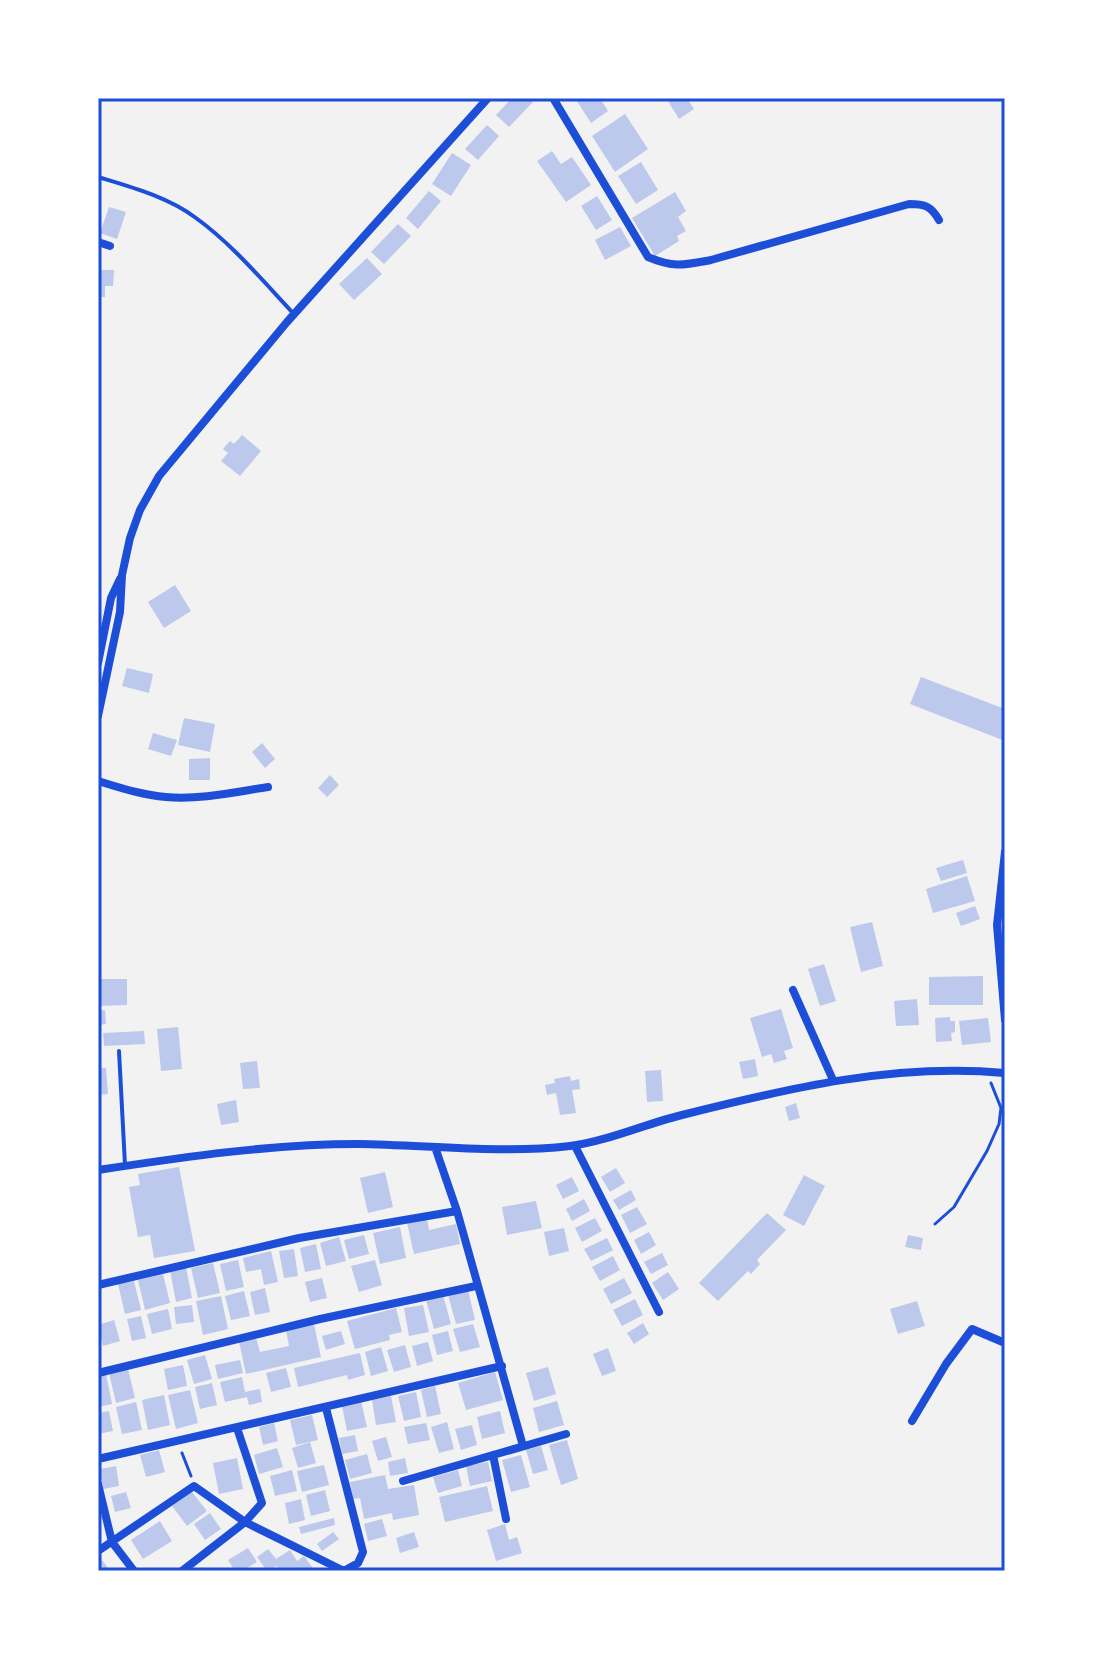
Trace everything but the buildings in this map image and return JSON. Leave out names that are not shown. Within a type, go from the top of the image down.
[{"type":"street","points":[[98,663],[111,598],[122,575],[140,510],[159,476],[210,411],[294,314],[488,98]]},
{"type":"street","points":[[553,98],[648,257],[667,265],[681,266],[711,260],[909,204],[924,204],[933,208],[939,220]]},
{"type":"street","points":[[98,242],[110,246]]},
{"type":"street","points":[[98,716],[120,612],[122,575]]},
{"type":"street","points":[[98,781],[140,794],[169,798],[268,787]]},
{"type":"street","points":[[1005,852],[997,925],[1005,1020]]},
{"type":"street","points":[[793,990],[833,1080]]},
{"type":"street","points":[[98,1170],[177,1158],[304,1146],[512,1149],[575,1146],[678,1116],[833,1080],[923,1069],[1005,1073]]},
{"type":"street","points":[[575,1146],[659,1312]]},
{"type":"street","points":[[435,1147],[457,1211],[523,1446]]},
{"type":"street","points":[[98,1285],[285,1241],[457,1211]]},
{"type":"street","points":[[98,1373],[476,1286]]},
{"type":"street","points":[[912,1421],[946,1364],[972,1329],[1005,1343]]},
{"type":"street","points":[[98,1459],[502,1366]]},
{"type":"street","points":[[98,1551],[194,1486],[245,1522],[344,1571],[358,1563],[363,1552],[326,1408]]},
{"type":"street","points":[[182,1571],[260,1507],[262,1498],[237,1428]]},
{"type":"street","points":[[403,1481],[566,1434]]},
{"type":"street","points":[[493,1455],[506,1519]]},
{"type":"street","points":[[98,1484],[112,1542],[134,1571]]},
{"type":"lane","points":[[98,177],[149,194],[195,217],[294,314]]},
{"type":"lane","points":[[119,1051],[125,1166]]},
{"type":"path","points":[[935,1224],[954,1207],[999,1124],[1001,1108],[991,1087],[991,1071]]},
{"type":"path","points":[[178,1442],[194,1486]]}]
